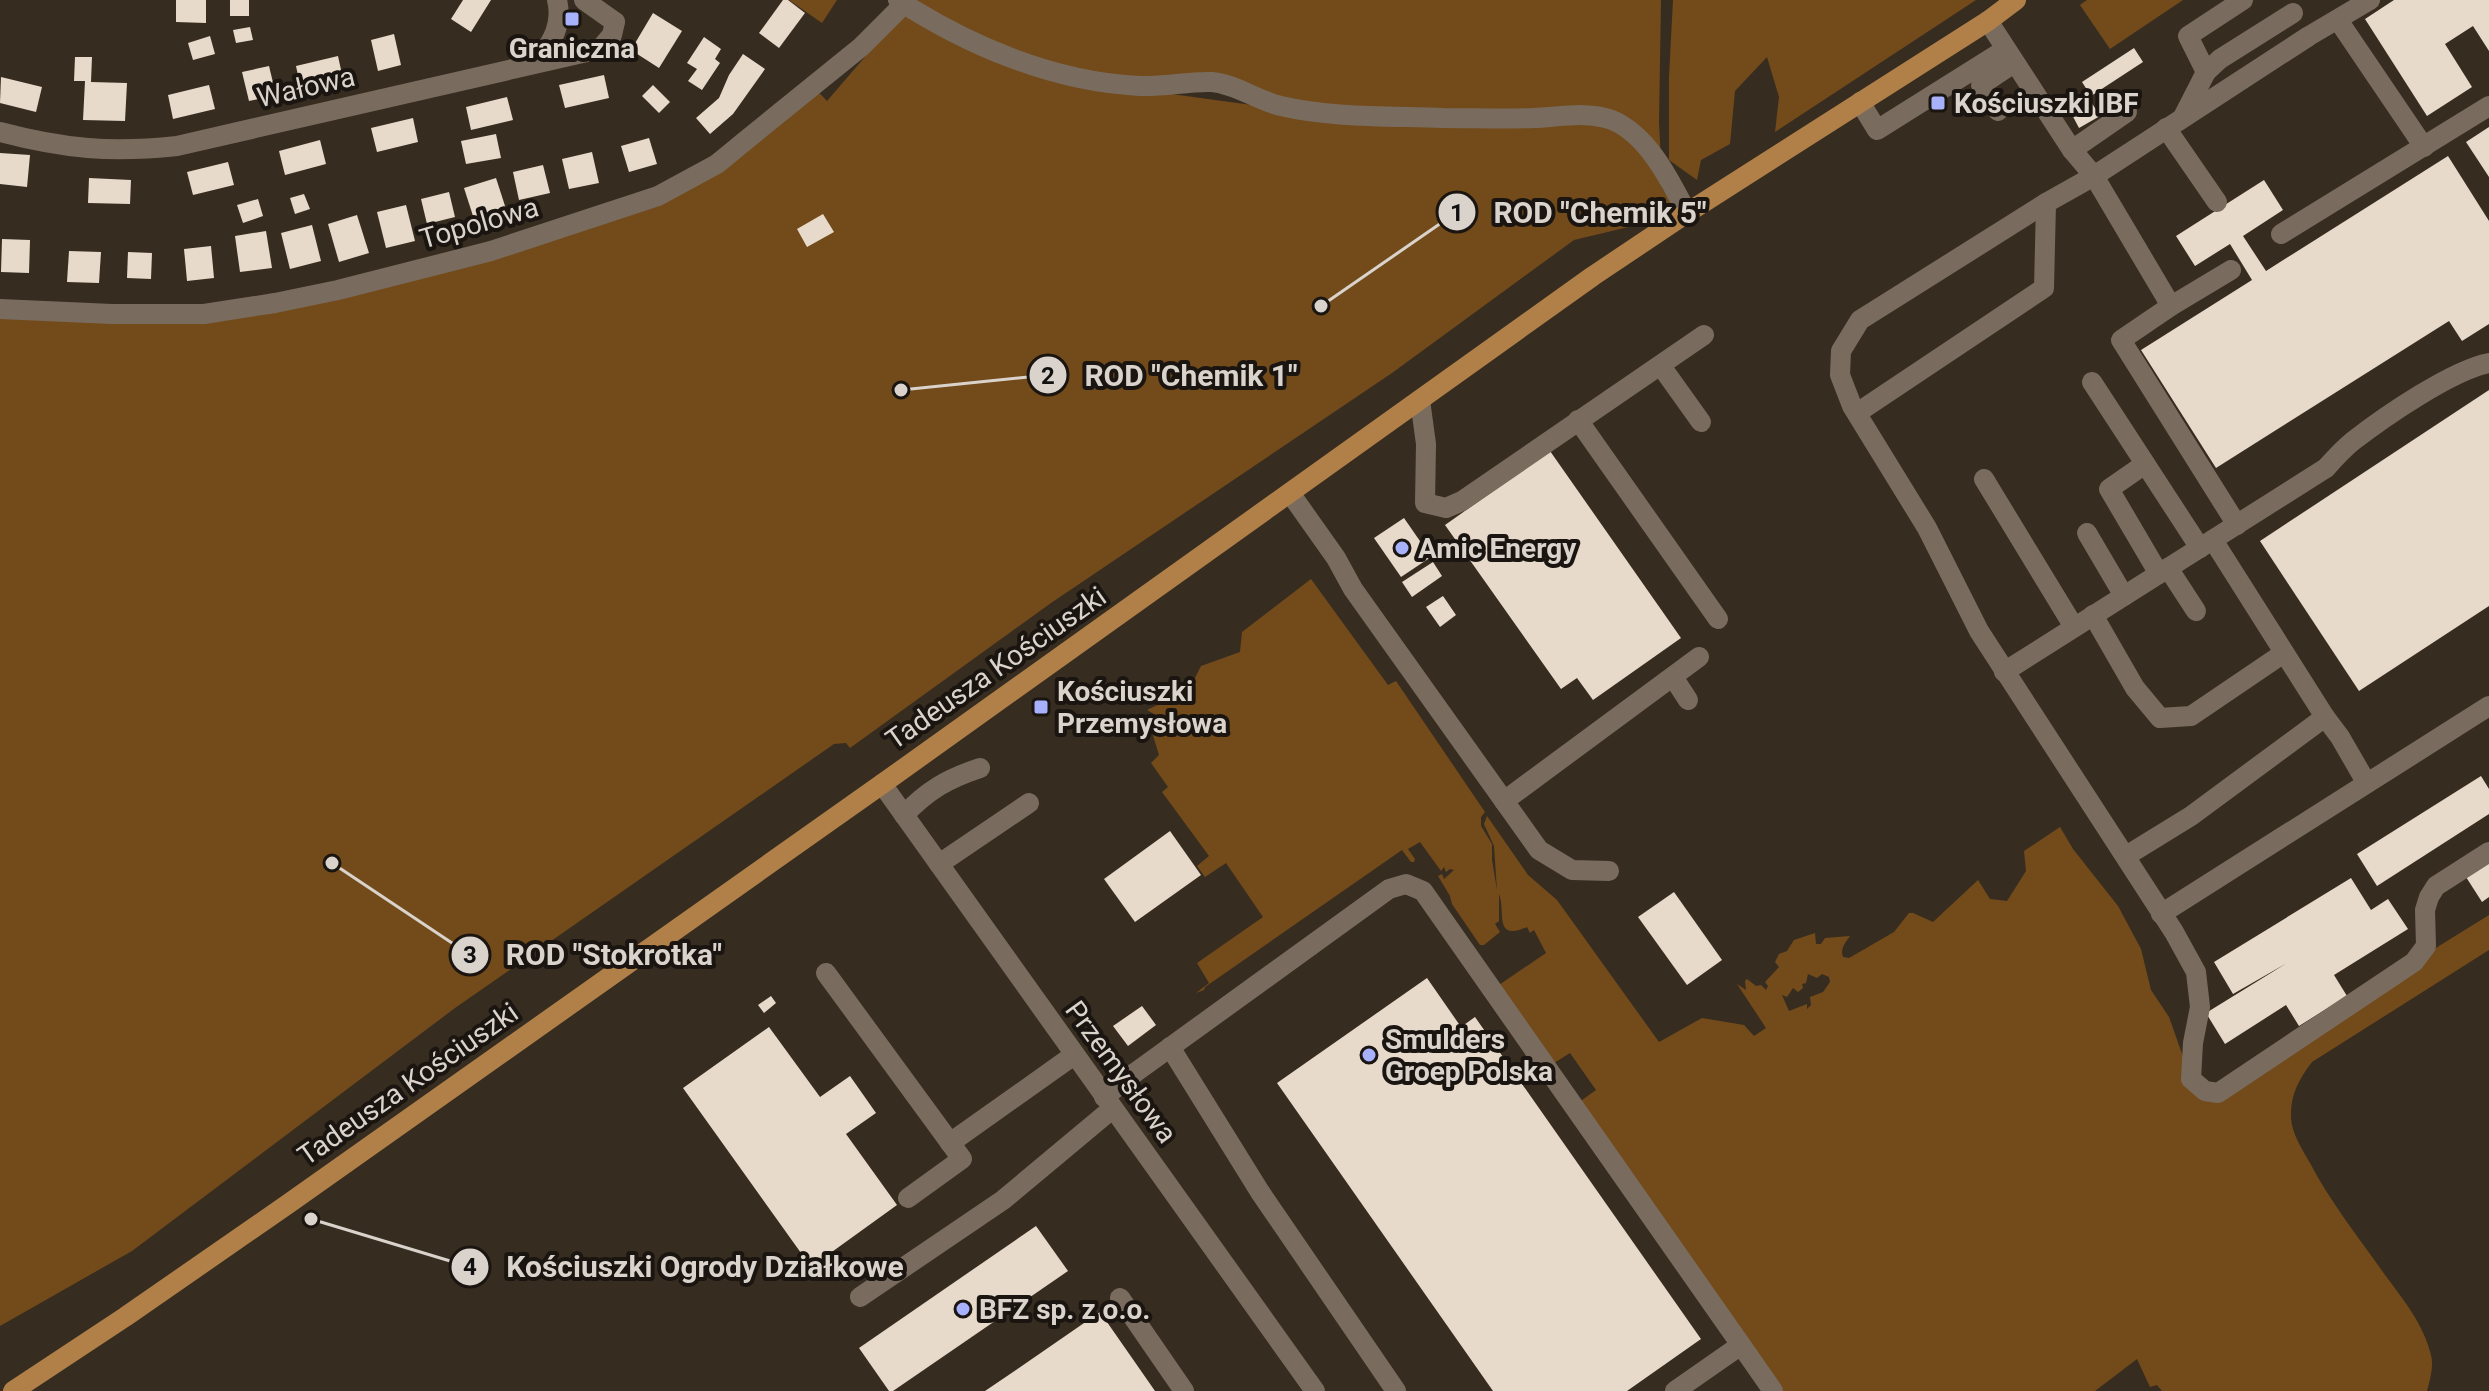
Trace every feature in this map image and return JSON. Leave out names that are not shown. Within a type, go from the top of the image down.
[{"type":"main road","name":"Tadeusza Kościuszki","points":[[13,1391],[288,1204],[1593,276],[2016,0]]},
{"type":"street","points":[[537,62],[556,36],[560,17],[557,0]]},
{"type":"street","name":"Wałowa","points":[[0,132],[97,150],[133,151],[177,146],[600,49],[615,30],[613,19],[584,0]]},
{"type":"street","points":[[2206,72],[2188,36],[2243,0]]},
{"type":"street","points":[[2370,0],[1860,320],[1841,351],[1840,375],[1857,413],[1927,528],[1979,631],[2126,856],[2196,972],[2200,1007],[2193,1043],[2191,1079],[2205,1091],[2218,1093],[2414,962],[2426,946],[2425,910],[2436,886],[2489,852]]},
{"type":"street","points":[[901,2],[1009,58],[1110,83],[1143,86],[1214,82],[1284,107],[1345,113],[1496,118],[1602,117],[1624,126],[1644,145],[1671,183],[1687,213]]},
{"type":"street","name":"Topolowa","points":[[0,309],[204,314],[275,303],[491,251],[629,206],[658,196],[717,164],[861,47],[901,2]]},
{"type":"street","points":[[2174,123],[2206,72],[2288,7],[2309,36]]},
{"type":"street","points":[[2338,20],[2424,147]]},
{"type":"street","points":[[1988,21],[2072,150],[2094,176],[2171,306]]},
{"type":"street","points":[[1860,102],[1877,130],[2010,56]]},
{"type":"street","points":[[1998,111],[1981,85],[2010,56]]},
{"type":"street","points":[[2281,234],[2489,106]]},
{"type":"street","points":[[2072,150],[2127,112]]},
{"type":"street","points":[[2174,123],[2217,202]]},
{"type":"street","points":[[1857,413],[2044,288],[2046,203]]},
{"type":"street","points":[[2231,270],[2121,340],[2237,525]]},
{"type":"street","points":[[1420,400],[1426,444],[1425,503],[1446,508],[1462,501],[1704,335]]},
{"type":"street","points":[[2004,672],[2326,468],[2351,442],[2432,388],[2477,365],[2489,363]]},
{"type":"street","points":[[1661,366],[1701,422]]},
{"type":"street","points":[[2092,382],[2145,464],[2284,653],[2366,782]]},
{"type":"street","points":[[1578,420],[1718,619]]},
{"type":"street","points":[[2145,464],[2109,489],[2163,571],[2196,611]]},
{"type":"street","points":[[1984,479],[2074,627]]},
{"type":"street","points":[[1290,493],[1336,558],[1353,589],[1539,850],[1572,870],[1609,871]]},
{"type":"street","points":[[2087,533],[2124,596]]},
{"type":"street","points":[[2093,615],[2135,688],[2160,718],[2191,716],[2284,653]]},
{"type":"street","points":[[1504,801],[1699,657]]},
{"type":"street","points":[[1673,677],[1688,700]]},
{"type":"street","points":[[2161,914],[2489,706]]},
{"type":"street","points":[[2126,856],[2191,816],[2325,717]]},
{"type":"street","points":[[904,815],[923,795],[954,777],[980,768]]},
{"type":"street","name":"Przemysłowa","points":[[882,784],[1315,1391]]},
{"type":"street","points":[[939,864],[1029,803]]},
{"type":"street","points":[[860,1297],[1003,1200],[1170,1047],[1389,889],[1406,884],[1423,891],[1773,1391]]},
{"type":"street","points":[[826,973],[962,1159],[908,1198]]},
{"type":"street","points":[[1170,1047],[1260,1192],[1396,1391]]},
{"type":"street","points":[[950,1143],[1074,1055]]},
{"type":"street","points":[[1120,1298],[1184,1391]]},
{"type":"street","points":[[1675,1391],[1741,1345]]},
{"type":"shaded area","points":[[789,0],[837,0],[822,23]]},
{"type":"shaded area","points":[[910,0],[1661,0],[1661,161],[1632,125],[1341,109],[1030,62]]},
{"type":"shaded area","points":[[1673,0],[1976,0],[1775,132],[1779,97],[1767,57],[1735,91],[1730,144],[1701,160],[1697,180],[1669,160]]},
{"type":"shaded area","points":[[2087,0],[2183,0],[2110,49],[2080,5]]},
{"type":"shaded area","points":[[907,8],[967,38],[1142,90],[1281,109],[1598,122],[1614,126],[1658,172],[1668,197],[1687,213],[1574,240],[1392,373],[1051,603],[850,748],[846,743],[834,744],[455,1008],[132,1251],[0,1326],[0,310],[275,303],[658,196],[809,82],[827,101]]},
{"type":"shaded area","points":[[1311,579],[1388,685],[1396,681],[1485,812],[1481,817],[1481,826],[1492,844],[1497,890],[1494,846],[1484,824],[1487,816],[1528,875],[1557,900],[1659,1042],[1702,1018],[1744,1025],[1754,1036],[1766,1028],[1737,984],[1746,990],[1747,979],[1766,990],[1768,986],[1765,982],[1779,967],[1775,962],[1779,954],[1787,951],[1794,940],[1815,933],[1816,944],[1821,944],[1825,938],[1850,936],[1842,951],[1843,957],[1849,958],[1894,932],[1909,913],[1933,922],[1978,880],[1990,899],[2007,901],[2026,871],[2024,851],[2060,827],[2073,849],[2118,906],[2141,949],[2151,990],[2169,1017],[2197,1096],[2489,915],[2489,950],[2312,1062],[2299,1081],[2292,1102],[2293,1130],[2318,1178],[2406,1303],[2423,1333],[2432,1360],[2427,1391],[2162,1391],[2157,1385],[2150,1387],[2137,1359],[2095,1391],[1780,1391],[1578,1103],[1596,1090],[1570,1053],[1551,1065],[1496,987],[1546,953],[1534,930],[1530,933],[1527,927],[1516,931],[1505,928],[1499,894],[1499,921],[1495,924],[1500,932],[1480,945],[1452,904],[1438,876],[1442,874],[1444,879],[1454,870],[1446,872],[1444,867],[1441,871],[1420,842],[1408,849],[1414,862],[1402,850],[1196,993],[1209,983],[1197,963],[1263,917],[1226,863],[1205,877],[1197,866],[1209,856],[1162,792],[1168,787],[1151,763],[1159,755],[1151,729],[1168,722],[1147,710],[1170,699],[1178,684],[1193,682],[1201,666],[1240,652],[1242,632]],"holes":[[[1808,974],[1817,978],[1822,974],[1829,977],[1830,982],[1823,992],[1810,997],[1811,1005],[1807,1009],[1807,1004],[1789,1011],[1782,995],[1787,997],[1793,988],[1798,992],[1803,988]]]},
{"type":"building","points":[[176,0],[206,0],[206,23],[176,22]]},
{"type":"building","points":[[230,0],[249,0],[249,16],[230,16]]},
{"type":"building","points":[[463,0],[491,0],[471,32],[451,19]]},
{"type":"building","points":[[783,0],[788,0],[805,13],[779,48],[759,33]]},
{"type":"building","points":[[2394,0],[2489,0],[2489,51],[2473,26],[2445,44],[2472,87],[2427,116],[2365,19]]},
{"type":"building","points":[[653,13],[682,31],[659,68],[631,50]]},
{"type":"building","points":[[250,27],[253,40],[236,43],[233,30]]},
{"type":"building","points":[[394,34],[401,65],[378,71],[371,40]]},
{"type":"building","points":[[210,36],[215,54],[193,60],[188,43]]},
{"type":"building","points":[[704,37],[721,49],[715,59],[720,63],[702,90],[688,81],[697,69],[687,63]]},
{"type":"building","points":[[2134,48],[2143,62],[2091,96],[2082,82]]},
{"type":"building","points":[[743,54],[765,69],[733,114],[710,134],[696,118],[719,98]]},
{"type":"building","points":[[338,56],[343,79],[301,89],[296,66]]},
{"type":"building","points":[[75,57],[92,57],[91,82],[127,83],[125,121],[83,120],[85,81],[74,81]]},
{"type":"building","points":[[269,66],[276,95],[249,101],[242,72]]},
{"type":"building","points":[[604,75],[609,98],[565,108],[559,85]]},
{"type":"building","points":[[1,77],[42,87],[36,112],[0,103]]},
{"type":"building","points":[[209,85],[215,109],[173,119],[168,95]]},
{"type":"building","points":[[653,85],[670,102],[659,113],[642,96]]},
{"type":"building","points":[[507,97],[513,120],[471,130],[466,107]]},
{"type":"building","points":[[2088,97],[2100,116],[2079,128],[2069,109]]},
{"type":"building","points":[[413,118],[418,142],[377,152],[371,128]]},
{"type":"building","points":[[2489,127],[2489,177],[2466,142]]},
{"type":"building","points":[[496,134],[501,158],[466,164],[461,141]]},
{"type":"building","points":[[649,138],[657,164],[629,172],[621,146]]},
{"type":"building","points":[[320,140],[326,164],[285,175],[279,151]]},
{"type":"building","points":[[592,152],[599,183],[569,189],[562,159]]},
{"type":"building","points":[[0,153],[30,155],[27,187],[0,184]]},
{"type":"building","points":[[2448,156],[2489,221],[2489,324],[2462,341],[2449,321],[2216,468],[2141,350],[2252,280],[2230,244],[2195,266],[2176,236],[2264,180],[2283,210],[2243,236],[2266,271]]},
{"type":"building","points":[[228,162],[234,185],[193,195],[187,172]]},
{"type":"building","points":[[543,165],[550,193],[519,200],[513,172]]},
{"type":"building","points":[[89,178],[131,180],[130,204],[88,203]]},
{"type":"building","points":[[496,178],[506,209],[474,219],[464,188]]},
{"type":"building","points":[[449,192],[455,217],[427,224],[421,199]]},
{"type":"building","points":[[304,194],[310,209],[295,214],[290,198]]},
{"type":"building","points":[[258,199],[263,216],[243,223],[237,205]]},
{"type":"building","points":[[406,205],[415,241],[386,248],[377,212]]},
{"type":"building","points":[[823,214],[834,232],[807,247],[797,229]]},
{"type":"building","points":[[357,215],[369,253],[339,262],[328,224]]},
{"type":"building","points":[[312,225],[321,261],[290,269],[281,233]]},
{"type":"building","points":[[266,231],[272,268],[240,272],[235,236]]},
{"type":"building","points":[[2,239],[30,240],[29,273],[1,272]]},
{"type":"building","points":[[211,246],[214,278],[187,281],[184,249]]},
{"type":"building","points":[[69,251],[101,252],[99,283],[67,282]]},
{"type":"building","points":[[128,252],[152,253],[151,279],[127,278]]},
{"type":"building","points":[[2489,390],[2489,606],[2359,691],[2260,541]]},
{"type":"building","points":[[1550,451],[1681,638],[1593,700],[1577,678],[1561,689],[1445,525]]},
{"type":"building","name":"Amic Energy","points":[[1404,518],[1431,557],[1401,577],[1374,538]]},
{"type":"building","points":[[1433,562],[1442,576],[1412,597],[1402,582]]},
{"type":"building","points":[[1443,596],[1456,615],[1440,627],[1426,607]]},
{"type":"building","points":[[2481,776],[2489,789],[2489,814],[2377,886],[2357,854]]},
{"type":"building","points":[[1170,831],[1201,875],[1135,922],[1104,879]]},
{"type":"building","points":[[2489,862],[2489,897],[2482,902],[2466,877]]},
{"type":"building","points":[[2351,878],[2371,910],[2388,899],[2408,929],[2334,975],[2347,996],[2299,1026],[2286,1005],[2225,1044],[2206,1013],[2287,963],[2233,994],[2214,962]]},
{"type":"building","points":[[1674,892],[1722,960],[1687,985],[1638,917]]},
{"type":"building","points":[[1427,978],[1461,1027],[1475,1017],[1701,1339],[1627,1391],[1493,1391],[1277,1083]]},
{"type":"building","points":[[771,996],[776,1003],[764,1013],[758,1005]]},
{"type":"building","points":[[1142,1006],[1156,1025],[1128,1046],[1113,1026]]},
{"type":"building","points":[[769,1027],[820,1097],[850,1076],[876,1113],[846,1134],[897,1205],[811,1267],[683,1088]]},
{"type":"building","name":"BFZ sp. z o.o.","points":[[1036,1226],[1068,1271],[889,1391],[859,1348]]},
{"type":"building","points":[[1100,1312],[1155,1391],[985,1391],[1016,1370]]},
{"type":"place","name":"Graniczna","points":[[572,19]]},
{"type":"place","name":"Kościuszki IBF","points":[[1938,103]]},
{"type":"place","name":"ROD \"Chemik 5\"","points":[[1321,306]]},
{"type":"place","name":"ROD \"Chemik 1\"","points":[[901,390]]},
{"type":"place","name":"Amic Energy","points":[[1402,548]]},
{"type":"place","name":"Kościuszki Przemysłowa","points":[[1041,707]]},
{"type":"place","name":"ROD \"Stokrotka\"","points":[[332,863]]},
{"type":"place","name":"Smulders Groep Polska","points":[[1369,1055]]},
{"type":"place","name":"Kościuszki Ogrody Działkowe","points":[[311,1219]]},
{"type":"place","name":"BFZ sp. z o.o.","points":[[963,1309]]}]
